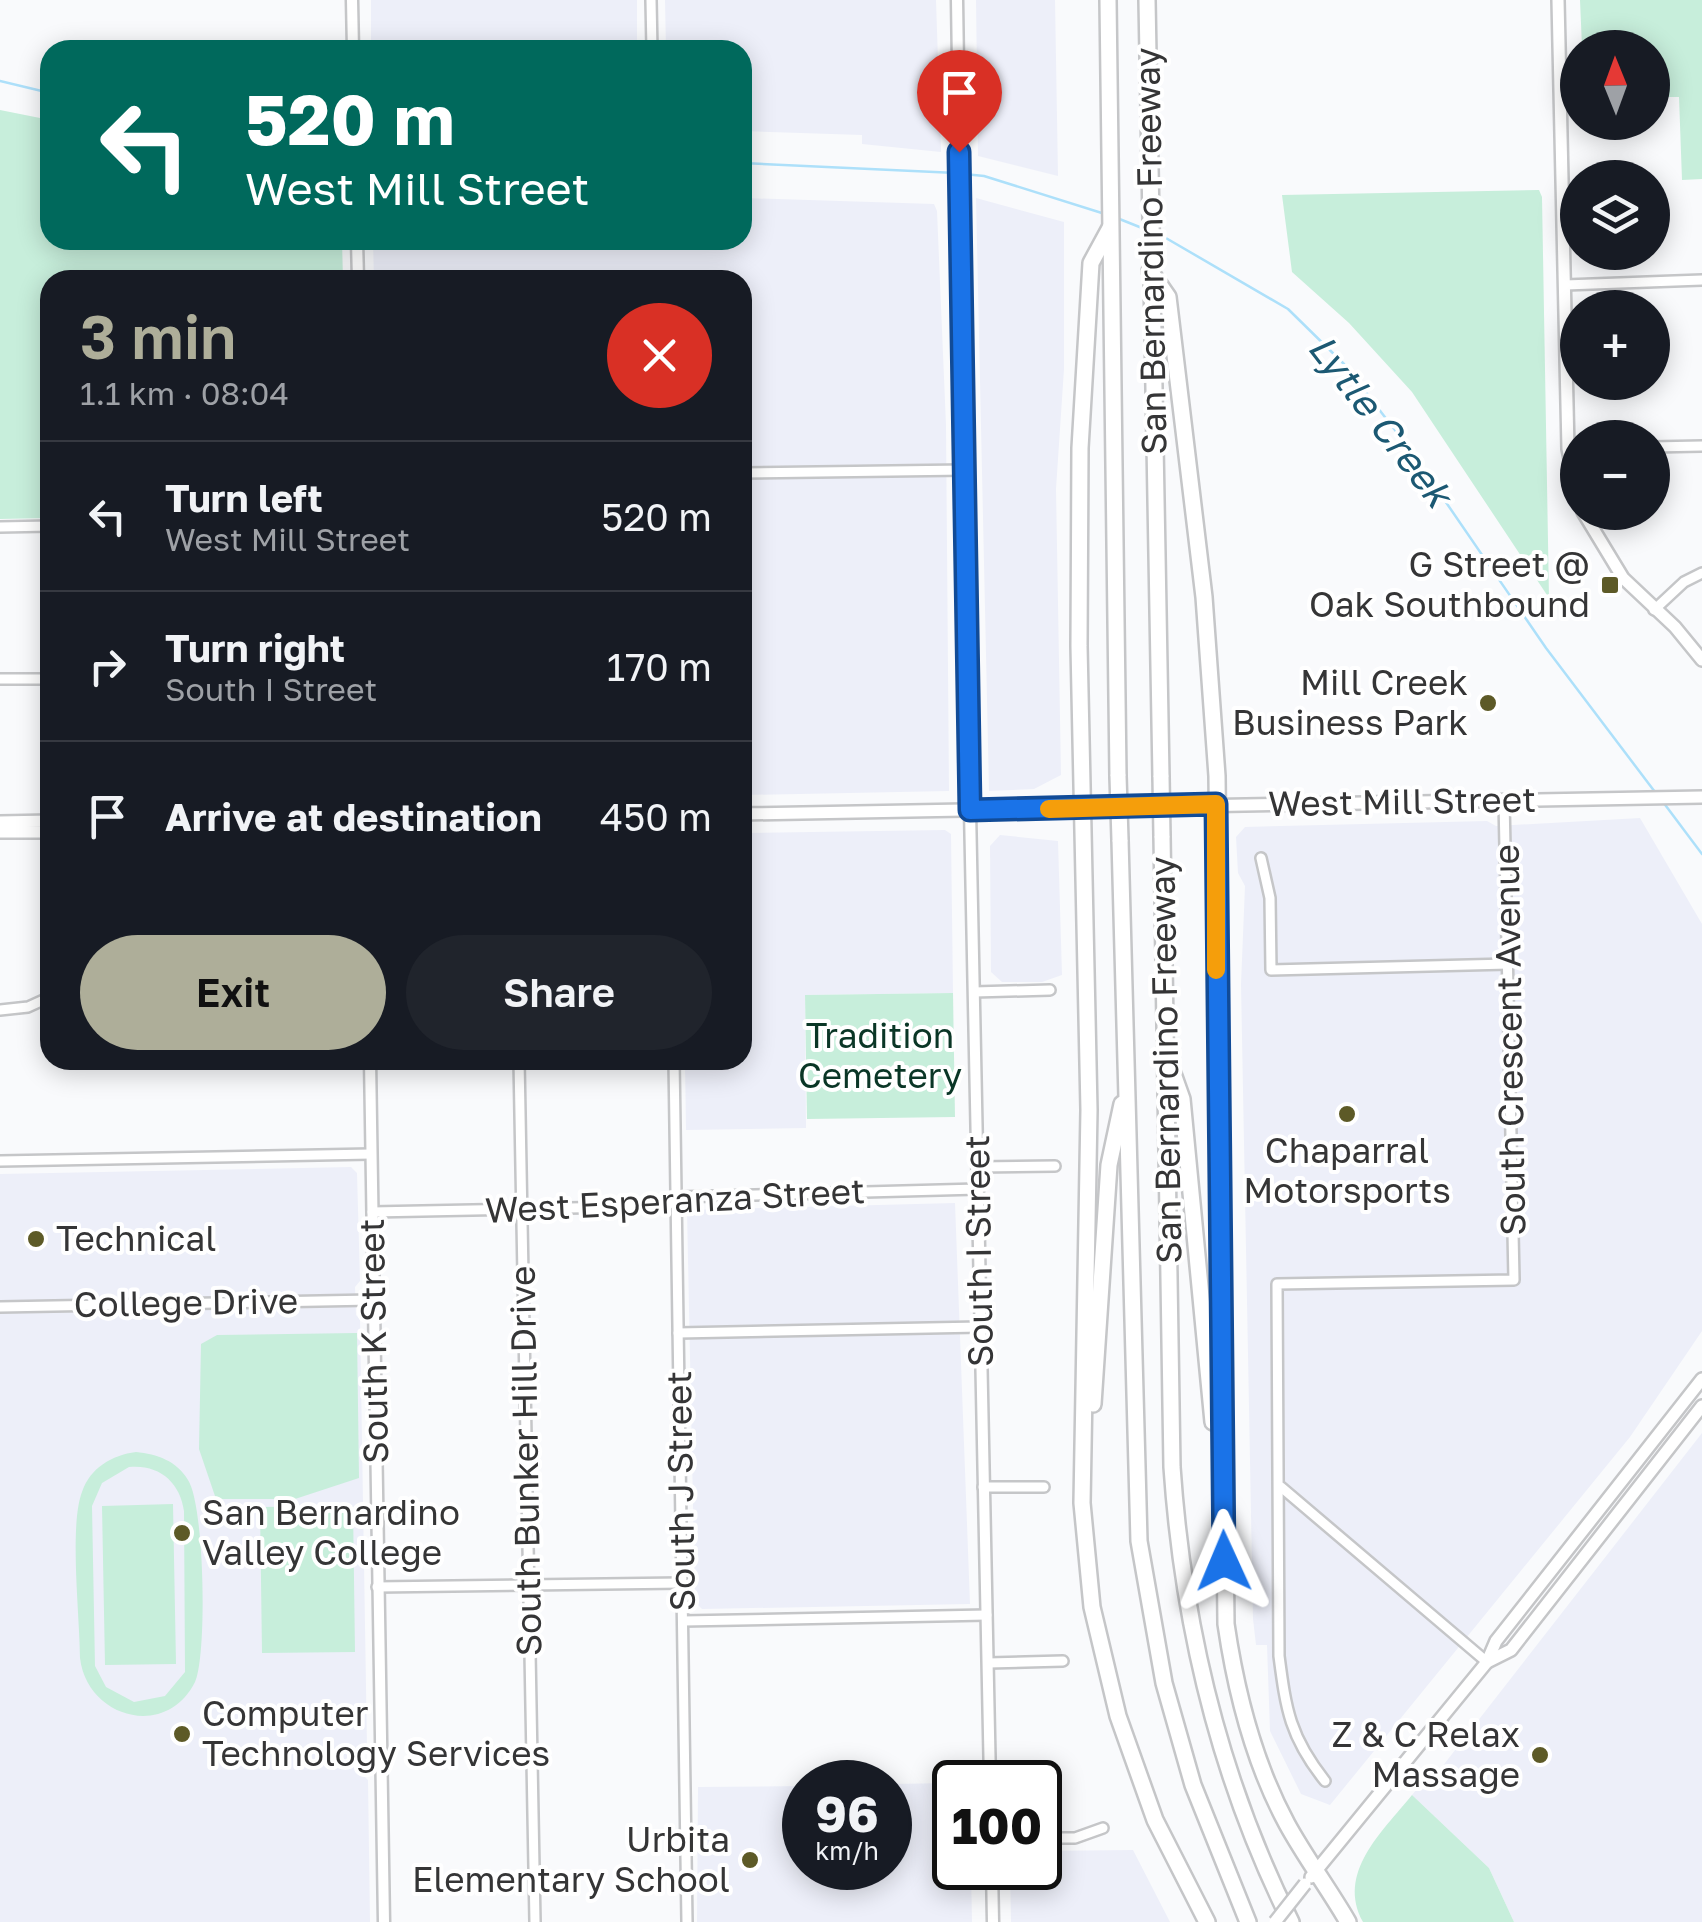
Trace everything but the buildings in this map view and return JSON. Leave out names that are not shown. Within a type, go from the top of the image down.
[{"type":"highway","name":"San Bernardino Freeway","points":[[1108,0],[1118,776],[1139,1541],[1164,1683],[1194,1785],[1248,1922]]},
{"type":"highway","name":"San Bernardino Freeway","points":[[1147,0],[1172,1466],[1182,1582],[1215,1732],[1252,1838],[1291,1922]]},
{"type":"highway","points":[[1110,228],[1092,263],[1080,448],[1082,808],[1089,1091],[1082,1504],[1087,1570],[1102,1652],[1134,1769],[1168,1849],[1206,1922]]},
{"type":"highway","points":[[1150,271],[1168,297],[1207,634],[1216,804],[1225,1600],[1230,1654],[1252,1740],[1286,1823],[1318,1868],[1348,1922]]},
{"type":"highway","points":[[1167,1054],[1182,1099],[1212,1415],[1218,1576],[1225,1600]]},
{"type":"highway","points":[[1102,1652],[1093,1545],[1092,1423],[1109,1165],[1128,1076]]},
{"type":"main road","points":[[1558,0],[1571,420]]},
{"type":"main road","points":[[1592,530],[1601,549],[1654,610],[1689,641],[1702,660]]},
{"type":"main road","name":"West Mill Street","points":[[752,814],[1696,797]]},
{"type":"main road","points":[[0,822],[40,821]]},
{"type":"main road","points":[[0,832],[40,832]]},
{"type":"main road","points":[[1275,1922],[1487,1662],[1496,1641],[1702,1379]]},
{"type":"main road","points":[[1487,1662],[1510,1650],[1702,1406]]},
{"type":"street","points":[[352,0],[354,40]]},
{"type":"street","points":[[652,0],[652,40]]},
{"type":"street","name":"South I Street","points":[[957,0],[990,1760]]},
{"type":"street","points":[[1565,285],[1702,280]]},
{"type":"street","points":[[1670,447],[1702,446]]},
{"type":"street","points":[[752,473],[965,470]]},
{"type":"street","points":[[0,527],[40,526]]},
{"type":"street","points":[[1654,610],[1684,582],[1702,573]]},
{"type":"street","points":[[0,679],[40,678]]},
{"type":"street","name":"South Crescent Avenue","points":[[1281,1487],[1278,1284],[1514,1280],[1504,800]]},
{"type":"street","points":[[1261,858],[1270,898],[1271,970],[1508,964]]},
{"type":"street","points":[[974,992],[1050,990]]},
{"type":"street","points":[[0,1010],[40,1002]]},
{"type":"street","name":"South K Street","points":[[370,1070],[384,1922]]},
{"type":"street","name":"South Bunker Hill Drive","points":[[519,1070],[535,1922]]},
{"type":"street","name":"South J Street","points":[[674,1070],[687,1922]]},
{"type":"street","points":[[0,1161],[371,1154]]},
{"type":"street","points":[[978,1167],[1055,1166]]},
{"type":"street","name":"West Esperanza Street","points":[[372,1212],[667,1206],[676,1197],[978,1189]]},
{"type":"street","name":"College Drive","points":[[0,1307],[372,1300]]},
{"type":"street","points":[[678,1333],[980,1326]]},
{"type":"street","points":[[984,1488],[1044,1487]]},
{"type":"street","points":[[1281,1487],[1487,1662]]},
{"type":"street","points":[[1281,1487],[1279,1656],[1286,1714],[1300,1749],[1325,1781]]},
{"type":"street","points":[[377,1588],[682,1583]]},
{"type":"street","points":[[683,1621],[987,1615]]},
{"type":"street","points":[[988,1663],[1063,1662]]},
{"type":"street","points":[[1062,1838],[1075,1838],[1103,1828]]},
{"type":"street","points":[[992,1890],[993,1922]]},
{"type":"shaded area","points":[[371,0],[637,0],[637,40],[371,40]]},
{"type":"shaded area","points":[[665,0],[936,0],[941,152],[862,144],[862,135],[752,131],[752,40],[666,40]]},
{"type":"shaded area","points":[[976,0],[1055,0],[1058,176],[978,156]]},
{"type":"shaded area","points":[[752,198],[934,204],[946,425],[949,791],[752,795],[752,270],[374,270],[373,250],[752,250]]},
{"type":"shaded area","points":[[976,198],[1064,222],[1064,369],[1056,489],[1061,775],[1034,789],[989,791]]},
{"type":"shaded area","points":[[1640,818],[1702,924],[1702,1331],[1630,1437],[1330,1805],[1301,1794],[1270,1731],[1267,1645],[1256,1645],[1253,1619],[1241,984],[1245,886],[1238,873],[1236,837],[1245,827],[1487,821],[1496,826]]},
{"type":"shaded area","points":[[945,830],[951,834],[953,993],[805,995],[806,1128],[686,1130],[685,1070],[752,1070],[752,833]]},
{"type":"shaded area","points":[[1000,835],[1058,841],[1062,975],[1042,982],[1002,982],[991,972],[990,846]]},
{"type":"shaded area","name":"San Bernardino Valley College","points":[[351,1167],[357,1173],[360,1281],[355,1287],[356,1315],[360,1319],[367,1747],[360,1756],[360,1772],[368,1780],[370,1922],[0,1922],[0,1174]]},
{"type":"shaded area","points":[[955,1203],[970,1604],[702,1609],[695,1602],[687,1210]]},
{"type":"shaded area","points":[[1702,1433],[1702,1922],[1514,1922],[1489,1868],[1412,1795],[1429,1774],[1438,1772]]},
{"type":"shaded area","name":"Urbita Elementary School","points":[[932,1783],[932,1890],[971,1890],[972,1922],[697,1922],[698,1787],[782,1786],[782,1890],[912,1890],[912,1784]]},
{"type":"shaded area","points":[[1133,1850],[1170,1922],[1011,1922],[1010,1890],[1062,1890],[1062,1851]]},
{"type":"green space","points":[[1580,0],[1702,0],[1702,179],[1682,180],[1679,97],[1670,97],[1670,30],[1581,30]]},
{"type":"green space","points":[[0,110],[40,118],[40,250],[342,250],[343,270],[40,270],[40,518],[0,519]]},
{"type":"green space","points":[[1539,190],[1549,598],[1412,392],[1349,323],[1292,272],[1282,195]]},
{"type":"green space","name":"Tradition Cemetery","points":[[953,993],[955,1117],[807,1119],[805,995]]},
{"type":"green space","points":[[357,1333],[359,1478],[295,1499],[216,1499],[199,1449],[201,1344],[217,1335]]},
{"type":"green space","points":[[127,1454],[159,1457],[183,1473],[194,1495],[201,1549],[201,1644],[195,1682],[182,1700],[166,1711],[148,1716],[112,1707],[97,1695],[86,1679],[80,1658],[78,1507],[96,1470]],"holes":[[[129,1467],[166,1477],[182,1501],[185,1672],[165,1696],[134,1702],[106,1687],[95,1666],[92,1506],[102,1483]]]},
{"type":"green space","points":[[173,1504],[176,1664],[105,1665],[102,1506]]},
{"type":"green space","points":[[353,1506],[355,1652],[262,1653],[260,1507]]},
{"type":"green space","points":[[1412,1795],[1489,1868],[1514,1922],[1363,1922],[1356,1904],[1359,1870],[1376,1839]]},
{"type":"waterway","name":"Lytle Creek","points":[[0,81],[40,91]]},
{"type":"waterway","name":"Lytle Creek","points":[[752,163],[956,173]]},
{"type":"waterway","name":"Lytle Creek","points":[[964,174],[984,176],[1105,214]]},
{"type":"waterway","name":"Lytle Creek","points":[[1117,218],[1147,230]]},
{"type":"waterway","name":"Lytle Creek","points":[[1159,234],[1288,309],[1344,364],[1408,447],[1546,648],[1655,792]]},
{"type":"waterway","name":"Lytle Creek","points":[[1663,802],[1702,854]]},
{"type":"slow traffic","points":[[1049,809],[1216,804],[1216,970]]},
{"type":"place","name":"G Street @ Oak Southbound","points":[[1610,585]]},
{"type":"place","name":"Mill Creek Business Park","points":[[1488,703]]},
{"type":"place","name":"Chaparral Motorsports","points":[[1347,1114]]},
{"type":"place","name":"Technical","points":[[36,1239]]},
{"type":"place","name":"San Bernardino Valley College","points":[[182,1533]]},
{"type":"place","name":"Computer Technology Services","points":[[182,1734]]},
{"type":"place","name":"Z & C Relax Massage","points":[[1540,1755]]},
{"type":"place","name":"Urbita Elementary School","points":[[750,1860]]},
{"type":"route","points":[[959,152],[970,810],[1216,804],[1224,1561]]}]
